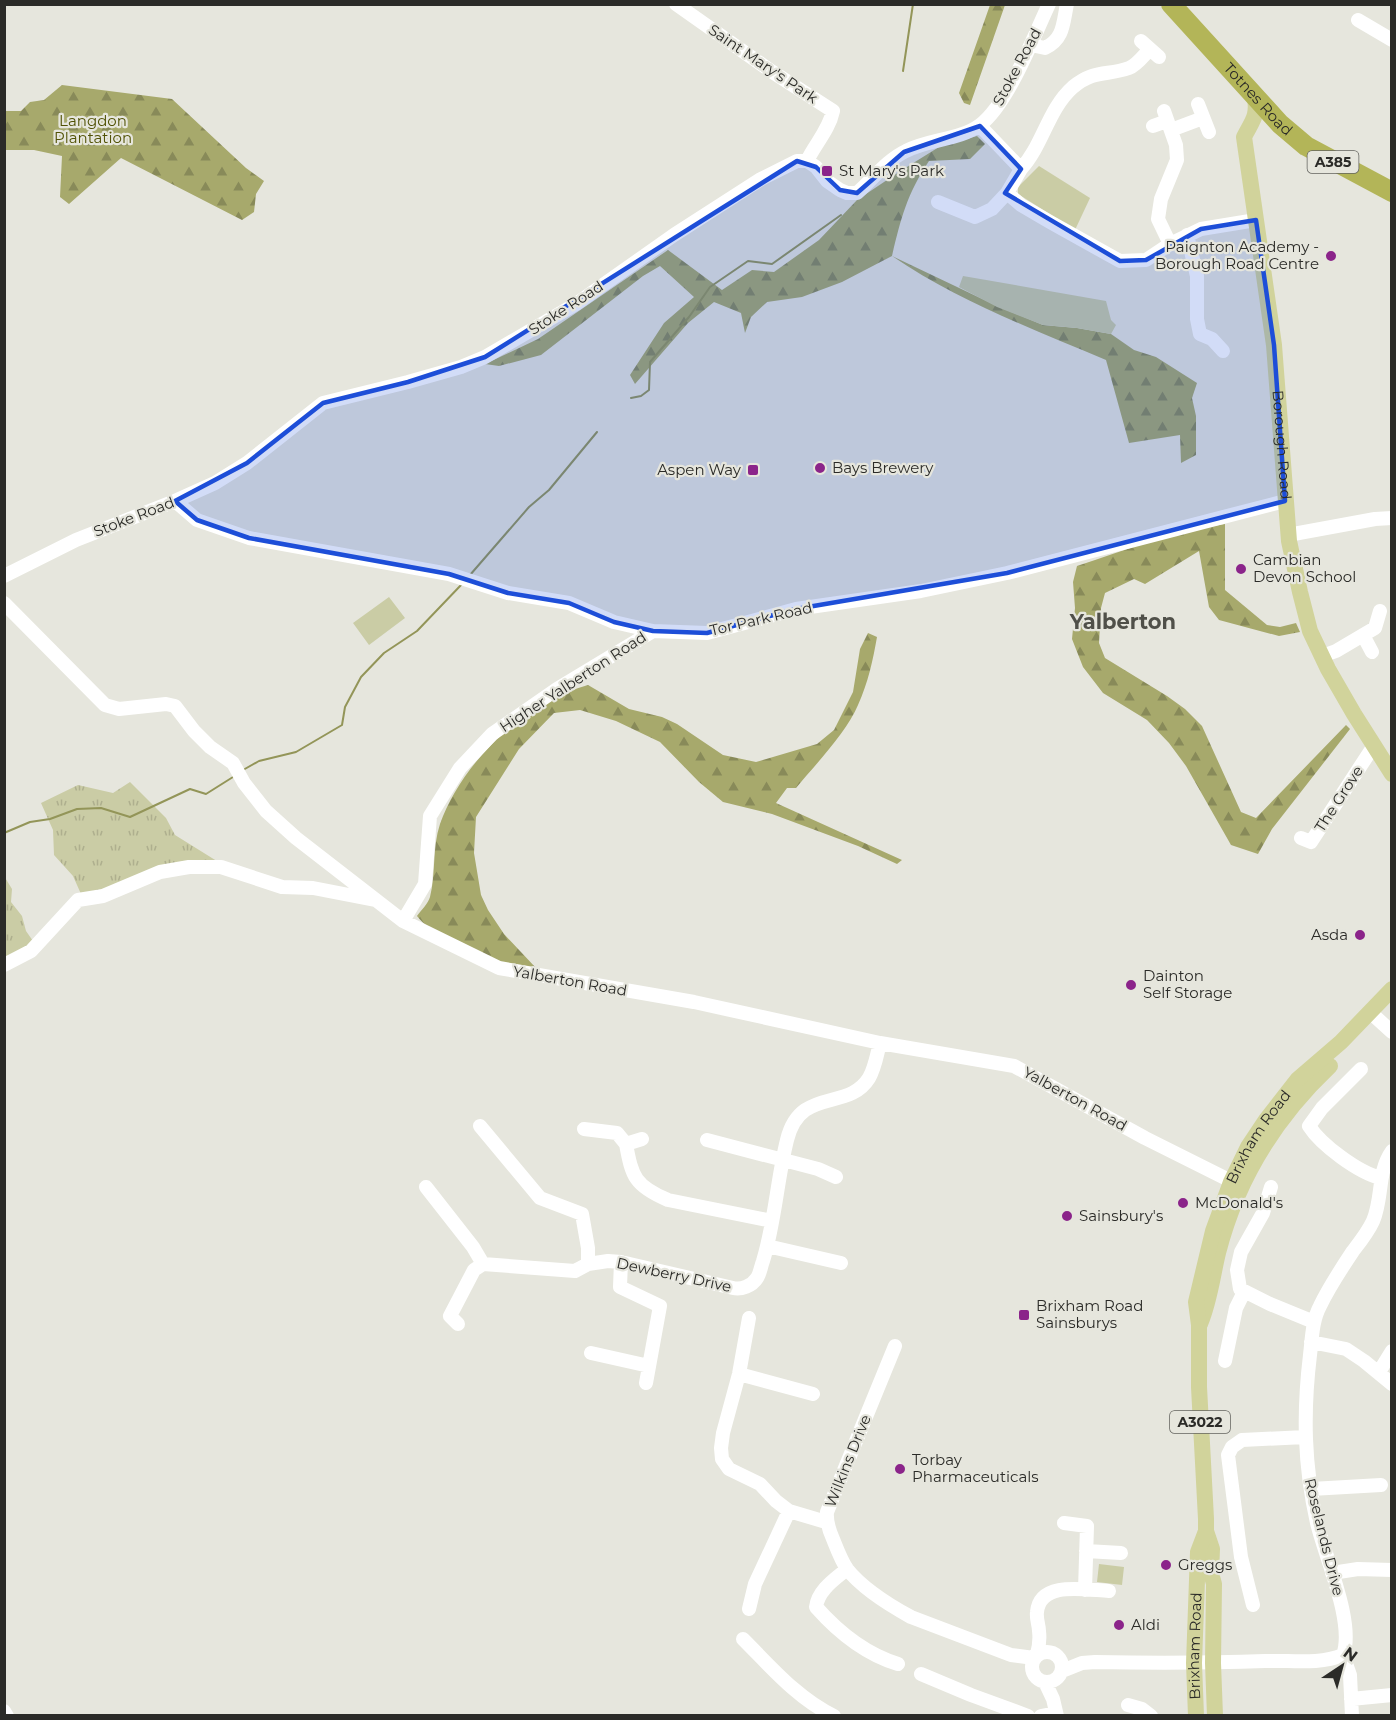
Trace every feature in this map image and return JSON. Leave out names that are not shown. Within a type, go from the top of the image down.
[{"type":"highway","name":"Totnes Road","points":[[1171,4],[1254,113],[1280,124],[1306,146],[1392,192]]},
{"type":"main road","name":"Borough Road","points":[[1254,113],[1244,137],[1274,345],[1288,535],[1310,631],[1373,747],[1392,774]]},
{"type":"main road","name":"Brixham Road","points":[[1374,1016],[1392,989]]},
{"type":"main road","name":"Brixham Road","points":[[1196,1716],[1203,1664],[1198,1552],[1206,1531],[1199,1388],[1199,1325],[1196,1302],[1213,1230],[1236,1184],[1248,1147],[1285,1094],[1374,1016],[1392,1005]]},
{"type":"main road","points":[[1203,1664],[1204,1585],[1211,1573],[1212,1549],[1206,1531]]},
{"type":"main road","name":"Brixham Road","points":[[1203,1664],[1215,1716]]},
{"type":"street","name":"Saint Mary's Park","points":[[676,4],[771,71],[833,111],[830,123],[815,144],[807,161]]},
{"type":"street","name":"Stoke Road","points":[[980,126],[999,102],[1031,45],[1049,4]]},
{"type":"street","points":[[1031,45],[1045,48],[1056,43],[1062,31],[1067,4]]},
{"type":"street","points":[[1358,20],[1392,40]]},
{"type":"street","points":[[938,202],[975,218],[992,209],[1007,193],[1021,169],[1038,147],[1055,109],[1071,89],[1097,73],[1132,68],[1150,49]]},
{"type":"street","points":[[1198,104],[1209,132]]},
{"type":"street","points":[[1153,126],[1167,121],[1203,118]]},
{"type":"street","points":[[1167,121],[1176,145],[1177,160],[1161,199],[1158,219],[1170,244]]},
{"type":"street","points":[[807,161],[816,167],[827,181],[840,190],[847,193],[856,192],[904,152],[926,142],[964,133],[980,126],[1021,169]]},
{"type":"street","name":"Stoke Road","points":[[4,576],[76,540],[176,501],[215,483],[247,463],[323,403],[461,367],[485,357],[576,304],[674,235],[761,179],[797,161],[807,161]]},
{"type":"street","points":[[1007,193],[1021,205],[1120,261],[1146,260],[1170,244],[1201,229],[1256,220]]},
{"type":"street","points":[[1187,235],[1197,276],[1197,320],[1200,334],[1212,339],[1223,351]]},
{"type":"street","name":"Tor Park Road","points":[[176,501],[197,520],[249,538],[458,577],[508,594],[569,603],[614,622],[653,631],[707,633],[796,609],[921,591],[1057,561],[1152,534],[1285,501]]},
{"type":"street","points":[[1288,535],[1392,518]]},
{"type":"street","name":"Yalberton Road","points":[[4,603],[105,705],[119,709],[166,704],[175,706],[194,731],[232,764],[266,812],[296,838],[403,921],[499,968],[694,1002],[880,1043],[1014,1066],[1236,1184]]},
{"type":"street","points":[[1322,656],[1336,651],[1375,628],[1380,611]]},
{"type":"street","name":"Higher Yalberton Road","points":[[403,921],[425,884],[430,816],[460,768],[492,734],[556,689],[653,631]]},
{"type":"street","points":[[1363,635],[1372,652]]},
{"type":"street","name":"The Grove","points":[[1301,838],[1311,842],[1373,747]]},
{"type":"street","points":[[4,965],[31,951],[78,900],[103,896],[160,872],[189,867],[221,867],[282,887],[313,888],[378,901]]},
{"type":"street","points":[[1374,1016],[1392,1032]]},
{"type":"street","name":"Dewberry Drive","points":[[483,1264],[575,1271],[588,1264],[621,1262],[740,1289],[757,1278],[767,1246],[782,1160],[791,1125],[799,1114],[809,1107],[857,1089],[869,1079],[880,1043]]},
{"type":"street","points":[[1361,1069],[1322,1108],[1309,1126],[1357,1169],[1381,1178]]},
{"type":"street","points":[[480,1126],[540,1198],[582,1214],[588,1248],[588,1264]]},
{"type":"street","points":[[584,1128],[617,1133],[626,1144],[631,1171],[636,1180],[655,1195],[668,1200],[772,1221]]},
{"type":"street","points":[[626,1144],[642,1139]]},
{"type":"street","points":[[708,1140],[818,1169],[836,1178]]},
{"type":"street","name":"Roselands Drive","points":[[1352,1716],[1350,1675],[1343,1655],[1346,1648],[1346,1635],[1343,1611],[1320,1531],[1311,1489],[1305,1437],[1307,1377],[1314,1322],[1319,1307],[1373,1221],[1378,1206],[1384,1164],[1392,1151]]},
{"type":"street","points":[[426,1187],[473,1247],[483,1264],[474,1270],[450,1316],[458,1324]]},
{"type":"street","points":[[1271,1187],[1263,1213],[1241,1252],[1237,1270],[1240,1289],[1314,1322]]},
{"type":"street","points":[[767,1246],[841,1263]]},
{"type":"street","points":[[621,1262],[620,1287],[660,1306],[645,1383]]},
{"type":"street","points":[[1225,1361],[1236,1308],[1244,1292]]},
{"type":"street","points":[[749,1318],[739,1374],[723,1432],[722,1459],[729,1468],[760,1484],[789,1511],[826,1522]]},
{"type":"street","points":[[1311,1342],[1346,1349],[1392,1384]]},
{"type":"street","name":"Wilkins Drive","points":[[895,1346],[827,1512],[826,1522],[847,1569],[896,1609],[911,1617],[1011,1655],[1047,1666],[1082,1663],[1203,1664]]},
{"type":"street","points":[[1379,1372],[1392,1351]]},
{"type":"street","points":[[591,1353],[649,1366]]},
{"type":"street","points":[[739,1374],[813,1394]]},
{"type":"street","points":[[1253,1605],[1241,1557],[1228,1455],[1232,1447],[1242,1440],[1305,1437]]},
{"type":"street","points":[[1311,1489],[1381,1485]]},
{"type":"street","points":[[749,1609],[755,1584],[789,1511]]},
{"type":"street","points":[[1064,1524],[1087,1526],[1085,1590]]},
{"type":"street","points":[[1086,1551],[1121,1553]]},
{"type":"street","points":[[847,1569],[825,1588],[816,1601],[816,1607],[861,1648],[898,1664]]},
{"type":"street","points":[[1332,1573],[1358,1569],[1392,1570]]},
{"type":"street","points":[[1041,1716],[1057,1714],[1040,1640],[1038,1604],[1046,1594],[1056,1591],[1109,1591]]},
{"type":"street","points":[[743,1639],[793,1688],[819,1708],[834,1716]]},
{"type":"street","points":[[1203,1664],[1227,1661],[1325,1661],[1343,1655]]},
{"type":"street","points":[[921,1674],[1028,1716]]},
{"type":"street","points":[[1351,1698],[1392,1695]]},
{"type":"street","points":[[1128,1705],[1142,1709],[1151,1716]]},
{"type":"street","points":[[4,1711],[7,1716]]},
{"type":"highlighted area","points":[[980,126],[1021,169],[1005,193],[1120,261],[1146,260],[1201,229],[1256,220],[1274,345],[1285,501],[1007,573],[796,609],[707,633],[653,631],[614,622],[569,603],[508,593],[449,574],[249,538],[197,520],[175,501],[247,463],[323,403],[408,382],[485,357],[797,161],[816,167],[840,190],[857,193],[904,152]]},
{"type":"green space","points":[[990,5],[1005,5],[970,105],[964,103],[959,93]]},
{"type":"green space","name":"Langdon Plantation","points":[[62,85],[172,99],[246,168],[264,181],[256,194],[254,212],[242,220],[121,158],[69,204],[60,197],[62,156],[34,150],[5,150],[5,111],[21,111],[30,102],[44,100]]},
{"type":"green space","points":[[977,136],[985,144],[970,159],[929,161],[915,184],[906,207],[892,256],[842,282],[802,297],[767,302],[751,317],[745,333],[741,313],[714,302],[688,323],[635,384],[630,375],[664,323],[694,297],[660,266],[643,276],[541,355],[499,366],[485,364],[538,339],[668,250],[722,290],[752,270],[774,272],[819,240],[857,200],[939,147]]},
{"type":"green space","points":[[1039,166],[1090,198],[1075,230],[1018,194],[1018,187]]},
{"type":"green space","points":[[892,256],[997,306],[1043,325],[1111,334],[1134,350],[1156,357],[1197,383],[1192,398],[1196,416],[1196,455],[1181,463],[1180,435],[1129,443],[1106,360],[969,301]]},
{"type":"green space","points":[[963,276],[1106,301],[1111,320],[1116,325],[1111,334],[1043,325],[997,307],[959,287]]},
{"type":"green space","points":[[1225,524],[1225,590],[1267,625],[1280,627],[1296,623],[1300,632],[1279,636],[1219,620],[1209,607],[1199,551],[1145,584],[1134,579],[1105,593],[1101,608],[1099,643],[1105,658],[1167,696],[1185,709],[1202,726],[1241,812],[1256,818],[1346,725],[1350,729],[1272,829],[1258,854],[1231,845],[1186,766],[1169,743],[1147,720],[1103,693],[1083,667],[1072,639],[1075,608],[1073,582],[1077,566],[1169,536]]},
{"type":"green space","points":[[389,597],[405,618],[369,645],[353,623]]},
{"type":"green space","points":[[868,633],[877,637],[862,697],[853,715],[830,748],[796,788],[787,788],[776,803],[902,860],[897,864],[858,846],[772,814],[723,802],[699,782],[660,742],[616,721],[580,710],[554,713],[519,749],[476,817],[474,853],[481,895],[504,934],[536,968],[508,964],[473,951],[433,931],[417,916],[430,897],[438,833],[450,801],[480,757],[519,720],[541,705],[564,693],[588,685],[629,709],[662,717],[677,724],[723,755],[756,762],[817,744],[834,730],[853,692],[860,649]]},
{"type":"green space","points":[[130,782],[166,818],[175,835],[220,863],[81,894],[73,876],[54,855],[53,830],[41,803],[78,785],[113,793]]},
{"type":"green space","points":[[4,876],[12,889],[11,902],[22,916],[26,931],[33,941],[25,949],[4,960]]},
{"type":"green space","points":[[1099,1564],[1124,1567],[1122,1585],[1097,1582]]},
{"type":"waterway","points":[[903,71],[913,4]]},
{"type":"waterway","points":[[631,398],[641,396],[649,390],[650,362],[689,317],[710,287],[748,261],[772,264],[841,215]]},
{"type":"waterway","points":[[470,575],[529,507],[549,490],[597,432]]},
{"type":"waterway","points":[[243,770],[259,761],[296,752],[342,725],[345,707],[361,677],[384,653],[417,631],[462,584]]},
{"type":"waterway","points":[[4,833],[30,822],[50,819],[77,809],[101,808],[130,817],[190,789],[206,794],[233,777]]},
{"type":"place","name":"St Mary's Park","points":[[827,171]]},
{"type":"place","name":"Paignton Academy - Borough Road Centre","points":[[1331,256]]},
{"type":"place","name":"Bays Brewery","points":[[820,468]]},
{"type":"place","name":"Aspen Way","points":[[753,470]]},
{"type":"place","name":"Cambian Devon School","points":[[1241,569]]},
{"type":"place","name":"Asda","points":[[1360,935]]},
{"type":"place","name":"Dainton Self Storage","points":[[1131,985]]},
{"type":"place","name":"McDonald's","points":[[1183,1203]]},
{"type":"place","name":"Sainsbury's","points":[[1067,1216]]},
{"type":"place","name":"Brixham Road Sainsburys","points":[[1024,1315]]},
{"type":"place","name":"Torbay Pharmaceuticals","points":[[900,1469]]},
{"type":"place","name":"Greggs","points":[[1166,1565]]},
{"type":"place","name":"Aldi","points":[[1119,1625]]},
{"type":"district","name":"Yalberton","points":[[1123,622]]}]
